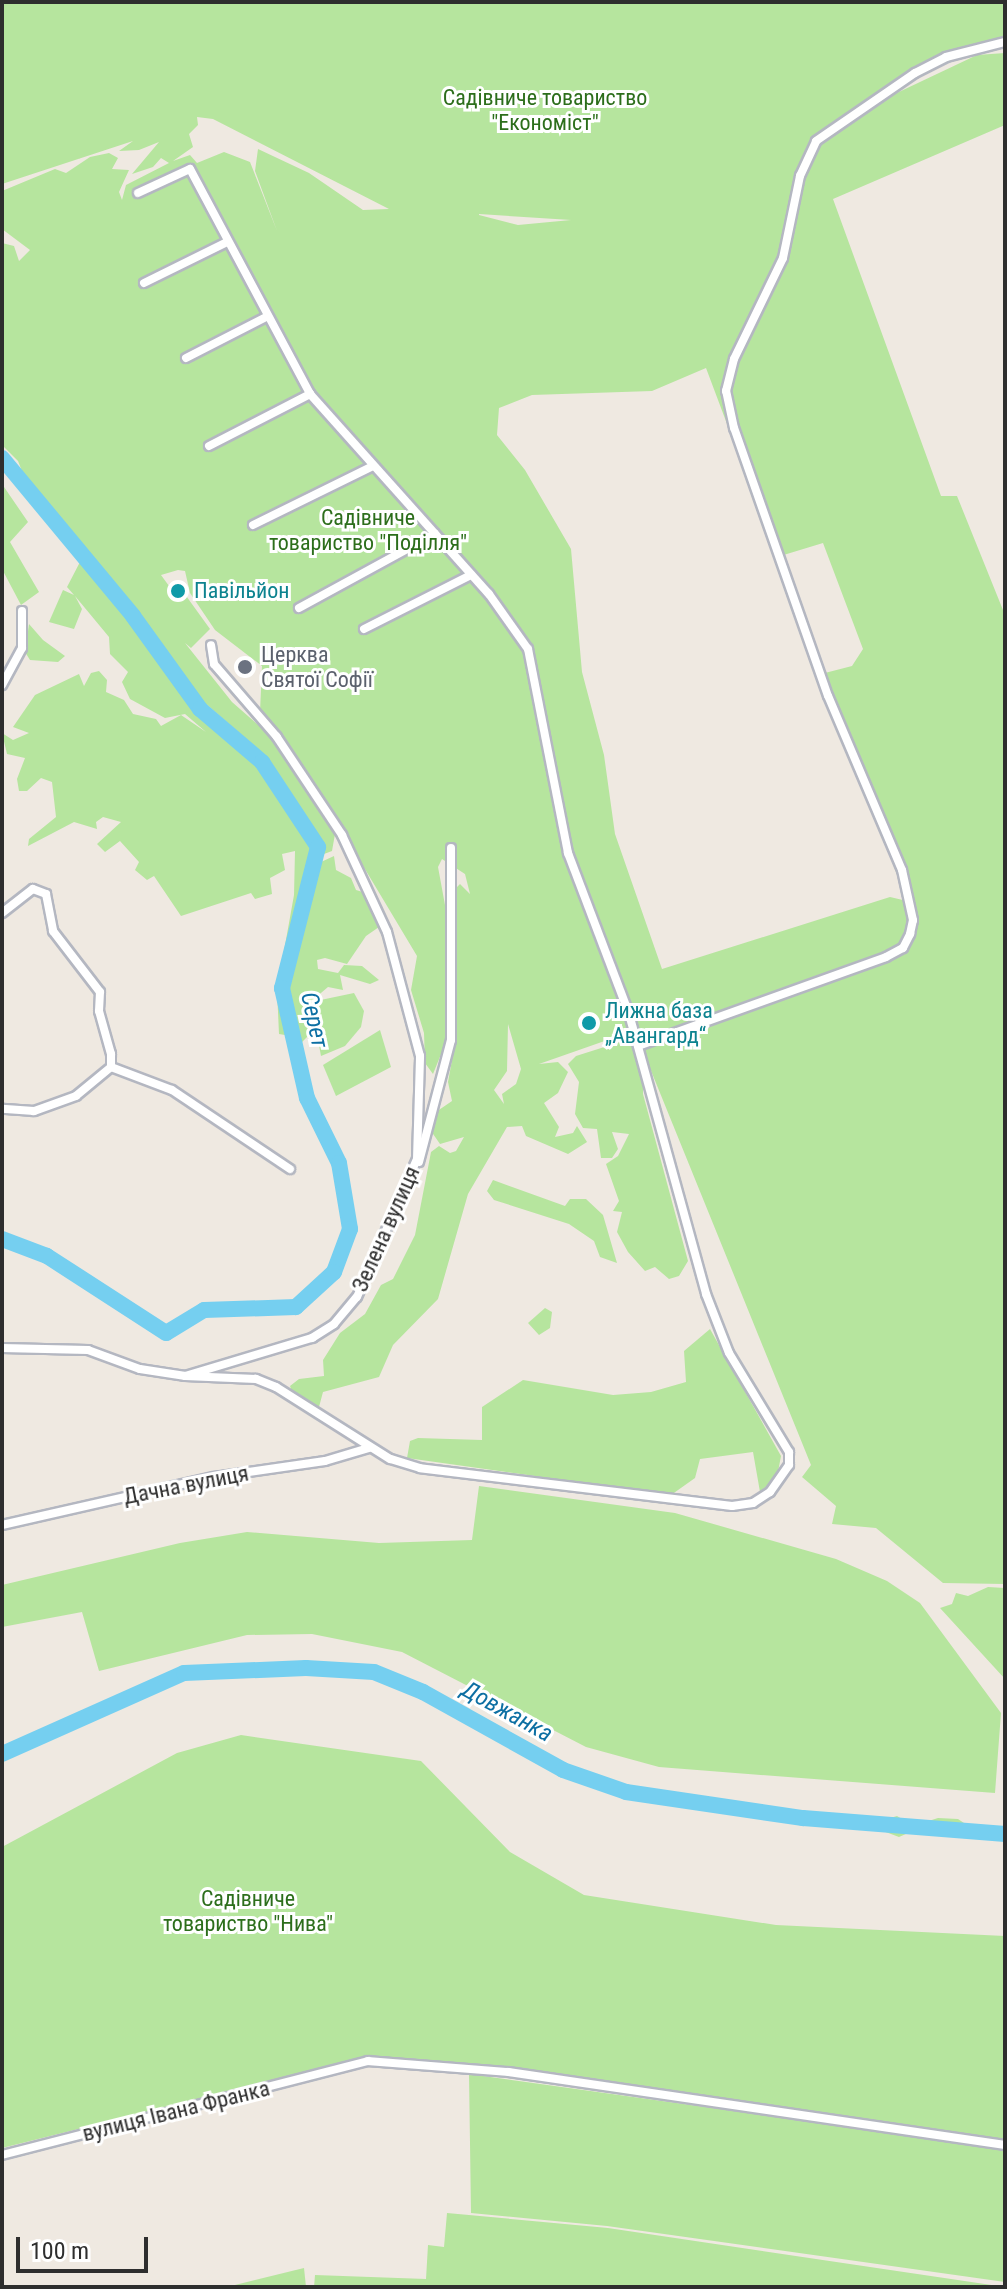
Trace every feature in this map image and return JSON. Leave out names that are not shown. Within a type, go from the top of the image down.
[{"type":"street","points":[[638,1046],[886,957],[903,948],[910,934],[913,920],[902,870],[828,696],[734,428],[726,391],[734,359],[783,258],[800,176],[816,141],[915,73],[946,57],[1005,42]]},
{"type":"street","points":[[138,193],[190,169],[266,317],[310,394],[504,612],[531,657],[568,853],[638,1046],[674,1189],[712,1309],[749,1389],[789,1452],[783,1480],[753,1503],[732,1506],[420,1468],[369,1448],[276,1387],[256,1379],[185,1376]]},
{"type":"street","points":[[144,283],[227,242]]},
{"type":"street","points":[[186,358],[266,317]]},
{"type":"street","points":[[209,446],[310,394]]},
{"type":"street","points":[[253,525],[373,466]]},
{"type":"street","points":[[299,608],[435,534]]},
{"type":"street","points":[[364,629],[471,575]]},
{"type":"street","points":[[2,685],[22,648],[22,611]]},
{"type":"street","name":"Зелена вулиця","points":[[2,1348],[88,1350],[140,1369],[185,1376],[312,1338],[334,1324],[370,1275],[412,1174],[421,1065],[404,982],[387,932],[342,835],[277,737],[214,664],[211,645]]},
{"type":"street","points":[[412,1174],[424,1153],[451,1040],[451,848]]},
{"type":"street","points":[[2,913],[33,889],[42,889],[53,931],[100,992],[99,1011],[111,1067]]},
{"type":"street","points":[[2,1109],[49,1109],[76,1096],[111,1067]]},
{"type":"street","points":[[111,1067],[172,1090],[290,1169]]},
{"type":"street","name":"Дачна вулиця","points":[[2,1525],[214,1477],[325,1461],[369,1448]]},
{"type":"street","name":"вулиця Івана Франка","points":[[2,2155],[349,2064],[509,2072],[1005,2145]]},
{"type":"green space","points":[[2,2],[1005,2],[1005,44],[982,45],[931,67],[827,126],[977,55],[1005,53],[1005,125],[833,199],[941,496],[957,496],[1005,615],[1005,1584],[943,1583],[876,1528],[832,1524],[836,1506],[802,1477],[811,1465],[643,1051],[643,1094],[688,1261],[679,1276],[669,1279],[655,1267],[645,1271],[628,1252],[617,1232],[622,1212],[613,1211],[619,1201],[606,1164],[618,1156],[629,1134],[612,1132],[618,1149],[612,1158],[601,1158],[597,1129],[583,1128],[575,1114],[579,1082],[568,1064],[576,1056],[636,1037],[636,1030],[539,1064],[558,1062],[568,1072],[558,1093],[544,1103],[559,1127],[555,1137],[573,1133],[577,1126],[587,1142],[568,1154],[526,1136],[522,1126],[507,1127],[468,1194],[438,1299],[393,1345],[379,1377],[323,1392],[319,1407],[295,1399],[290,1386],[299,1379],[324,1376],[323,1360],[340,1333],[365,1314],[381,1285],[393,1279],[415,1235],[431,1152],[439,1146],[450,1153],[456,1151],[464,1137],[440,1144],[431,1131],[433,1114],[452,1101],[448,1082],[456,1038],[455,889],[460,884],[470,894],[465,874],[442,859],[438,867],[452,943],[450,1032],[433,1074],[425,1063],[424,1033],[411,990],[417,956],[323,799],[260,712],[262,666],[215,630],[190,593],[185,571],[178,570],[161,575],[177,597],[184,593],[210,629],[191,648],[185,643],[232,702],[281,745],[335,834],[332,851],[324,854],[319,836],[306,825],[267,757],[181,682],[175,664],[140,625],[200,711],[210,721],[221,721],[265,766],[310,835],[311,873],[284,991],[285,1035],[279,1034],[277,990],[294,895],[295,851],[282,854],[285,870],[270,878],[272,894],[255,899],[251,893],[181,916],[154,876],[147,880],[135,870],[139,862],[120,841],[105,852],[97,844],[121,822],[103,817],[96,822],[97,829],[74,822],[28,846],[29,839],[56,817],[52,782],[41,778],[27,791],[19,791],[17,779],[25,758],[7,754],[2,733],[13,740],[29,733],[13,727],[35,695],[79,674],[84,686],[91,673],[99,671],[107,680],[106,692],[124,700],[133,714],[156,719],[161,726],[181,715],[206,732],[185,714],[165,718],[130,699],[122,682],[128,672],[110,654],[109,637],[75,596],[82,609],[74,629],[49,622],[63,590],[74,595],[67,587],[80,562],[91,564],[103,590],[139,623],[122,593],[30,491],[18,461],[2,445],[2,243],[14,246],[19,261],[30,250],[2,229],[2,191],[55,169],[66,173],[90,157],[109,153],[118,158],[112,169],[129,170],[119,192],[122,200],[126,185],[169,163],[161,158],[153,167],[132,174],[159,142],[139,150],[119,151],[133,141],[2,184]],"holes":[[[197,117],[213,119],[389,209],[363,210],[309,173],[258,149],[255,171],[277,231],[250,162],[224,152],[197,163],[190,155],[173,161],[193,147],[189,134],[198,125]],[[479,214],[571,220],[518,225]],[[706,368],[777,557],[823,543],[863,649],[852,666],[821,674],[907,901],[890,897],[662,969],[615,834],[604,755],[582,672],[571,549],[525,470],[497,435],[499,408],[532,395],[652,391]],[[508,1024],[521,1069],[516,1084],[502,1094],[504,1104],[494,1090],[507,1071]]]},
{"type":"green space","points":[[2,484],[28,522],[10,542],[39,592],[21,605],[2,569]]},
{"type":"green space","points":[[29,624],[43,640],[65,656],[58,662],[30,660],[25,652]]},
{"type":"green space","points":[[334,856],[336,870],[351,878],[356,890],[366,893],[379,927],[366,936],[347,964],[325,958],[317,960],[318,969],[338,973],[344,965],[362,966],[379,980],[370,984],[340,975],[343,990],[328,987],[308,1004],[315,1029],[301,1043],[289,1022],[287,995],[321,862]]},
{"type":"green space","points":[[354,993],[364,1011],[361,1027],[345,1046],[321,1056],[311,1002]]},
{"type":"green space","points":[[380,1030],[391,1067],[336,1096],[323,1065]]},
{"type":"green space","points":[[493,1180],[565,1206],[570,1199],[586,1199],[603,1215],[617,1263],[600,1257],[594,1241],[569,1224],[494,1200],[487,1191]]},
{"type":"green space","points":[[545,1308],[552,1312],[550,1328],[539,1335],[528,1323]]},
{"type":"green space","points":[[710,1329],[781,1456],[777,1477],[760,1492],[753,1452],[700,1459],[695,1478],[671,1495],[407,1458],[410,1441],[418,1438],[482,1440],[482,1407],[523,1380],[613,1395],[651,1392],[686,1382],[684,1351]]},
{"type":"green space","points":[[479,1486],[675,1513],[836,1559],[887,1581],[920,1603],[1001,1713],[995,1793],[659,1767],[586,1747],[402,1652],[312,1634],[247,1635],[99,1671],[82,1612],[2,1627],[2,1585],[180,1543],[247,1532],[379,1543],[472,1540]]},
{"type":"green space","points":[[988,1587],[1005,1588],[1005,1679],[940,1608],[952,1604],[956,1593],[968,1596]]},
{"type":"green space","name":"Садівниче товариство \"Нива\"","points":[[241,1735],[421,1761],[510,1852],[584,1895],[776,1925],[1005,1936],[1005,2142],[603,2084],[368,2057],[2,2148],[2,1847],[177,1753]]},
{"type":"green space","points":[[897,1816],[913,1826],[938,1818],[958,1819],[973,1829],[960,1838],[915,1830],[899,1837],[867,1825]]},
{"type":"green space","points":[[469,2074],[1005,2149],[1005,2282],[607,2226],[471,2213]]},
{"type":"green space","points":[[447,2213],[608,2228],[1005,2287],[314,2287],[315,2275],[426,2279],[428,2245],[444,2247]]},
{"type":"green space","points":[[304,2268],[306,2287],[227,2287]]},
{"type":"waterway","name":"Серет","points":[[2,458],[133,616],[200,709],[262,762],[318,847],[282,988],[307,1098],[339,1163],[350,1229],[334,1272],[296,1307],[204,1310],[166,1333],[47,1256],[2,1239]]},
{"type":"waterway","name":"Довжанка","points":[[2,1754],[184,1673],[306,1668],[374,1672],[423,1692],[563,1770],[626,1792],[803,1818],[1005,1834]]},
{"type":"place","name":"Павільйон","points":[[178,591]]},
{"type":"place","name":"Церква Святої Софії","points":[[245,667]]},
{"type":"place","name":"Лижна база „Авангард“","points":[[589,1023]]},
{"type":"park label","name":"Садівниче товариство \"Економіст\"","points":[[545,110]]},
{"type":"park label","name":"Садівниче товариство \"Поділля\"","points":[[368,530]]}]
